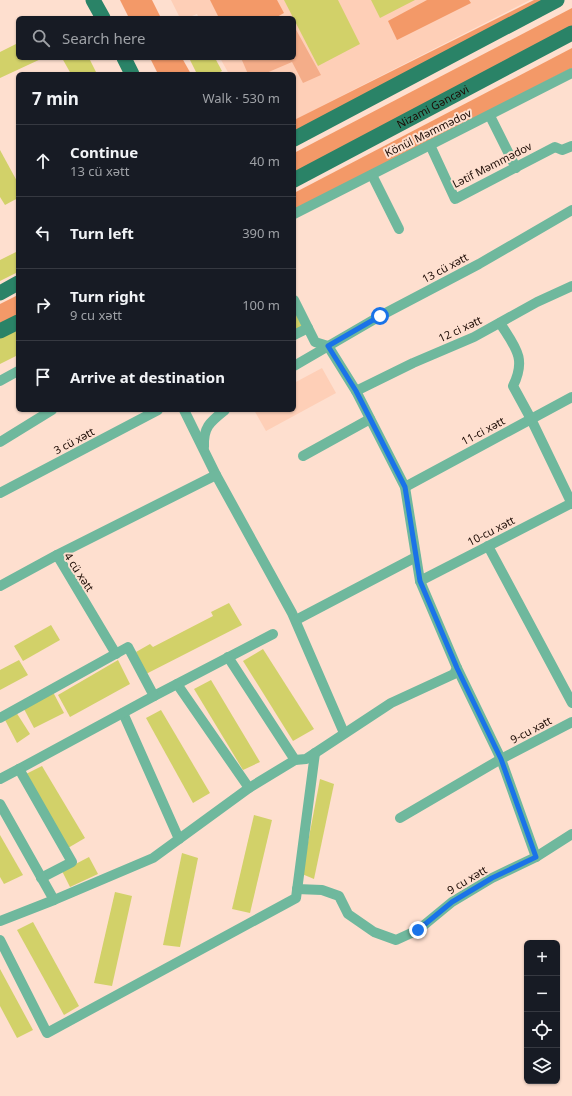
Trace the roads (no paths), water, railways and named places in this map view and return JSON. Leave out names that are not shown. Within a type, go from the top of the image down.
[{"type":"main road","points":[[93,0],[102,16]]},
{"type":"main road","points":[[296,138],[556,0]]},
{"type":"main road","name":"Nizami Gəncəvi","points":[[296,179],[572,32]]},
{"type":"main road","points":[[125,60],[131,72]]},
{"type":"main road","points":[[0,293],[16,284]]},
{"type":"main road","points":[[0,331],[16,323]]},
{"type":"street","name":"Könül Məmmədov","points":[[296,213],[572,74]]},
{"type":"street","points":[[490,116],[516,168]]},
{"type":"street","name":"Lətif Məmmədov","points":[[430,145],[455,199],[555,147],[562,150],[572,146]]},
{"type":"street","points":[[372,175],[399,229]]},
{"type":"street","name":"13 cü xətt","points":[[296,365],[380,316],[479,264],[572,210]]},
{"type":"street","name":"12 ci xətt","points":[[356,391],[413,363],[474,337],[537,302],[572,286]]},
{"type":"street","points":[[296,304],[315,342],[328,346],[356,391],[405,487],[420,581],[457,668],[501,759],[536,857]]},
{"type":"street","points":[[500,323],[517,352],[520,363],[518,376],[513,386],[531,419],[572,504]]},
{"type":"street","points":[[296,334],[308,328]]},
{"type":"street","points":[[0,381],[16,372]]},
{"type":"street","name":"11-ci xətt","points":[[405,487],[572,397]]},
{"type":"street","points":[[0,442],[49,412]]},
{"type":"street","name":"3 cü xətt","points":[[0,493],[154,412]]},
{"type":"street","points":[[185,412],[216,475],[296,620],[344,732]]},
{"type":"street","points":[[205,452],[204,435],[212,420],[222,412]]},
{"type":"street","points":[[303,456],[370,419]]},
{"type":"street","points":[[57,555],[216,475]]},
{"type":"street","name":"10-cu xətt","points":[[420,581],[572,504]]},
{"type":"street","points":[[488,546],[572,703]]},
{"type":"street","name":"4 cü xətt","points":[[0,586],[57,555],[116,654]]},
{"type":"street","points":[[296,620],[416,557]]},
{"type":"street","points":[[0,779],[273,634]]},
{"type":"street","points":[[0,718],[128,647],[154,696]]},
{"type":"street","points":[[228,657],[295,760]]},
{"type":"street","points":[[0,921],[153,858],[249,788],[295,760],[306,759],[344,732],[390,703],[454,674],[457,668]]},
{"type":"street","points":[[177,684],[249,788]]},
{"type":"street","points":[[123,713],[179,839]]},
{"type":"street","name":"9-cu xətt","points":[[400,818],[501,759],[572,722]]},
{"type":"street","points":[[0,940],[47,1033],[296,898],[315,753]]},
{"type":"street","points":[[19,769],[72,862],[41,878]]},
{"type":"street","points":[[0,804],[54,900]]},
{"type":"street","name":"9 cu xətt","points":[[297,889],[322,890],[339,896],[348,914],[374,932],[396,940],[418,930],[452,902],[492,878],[536,857],[572,834]]}]
